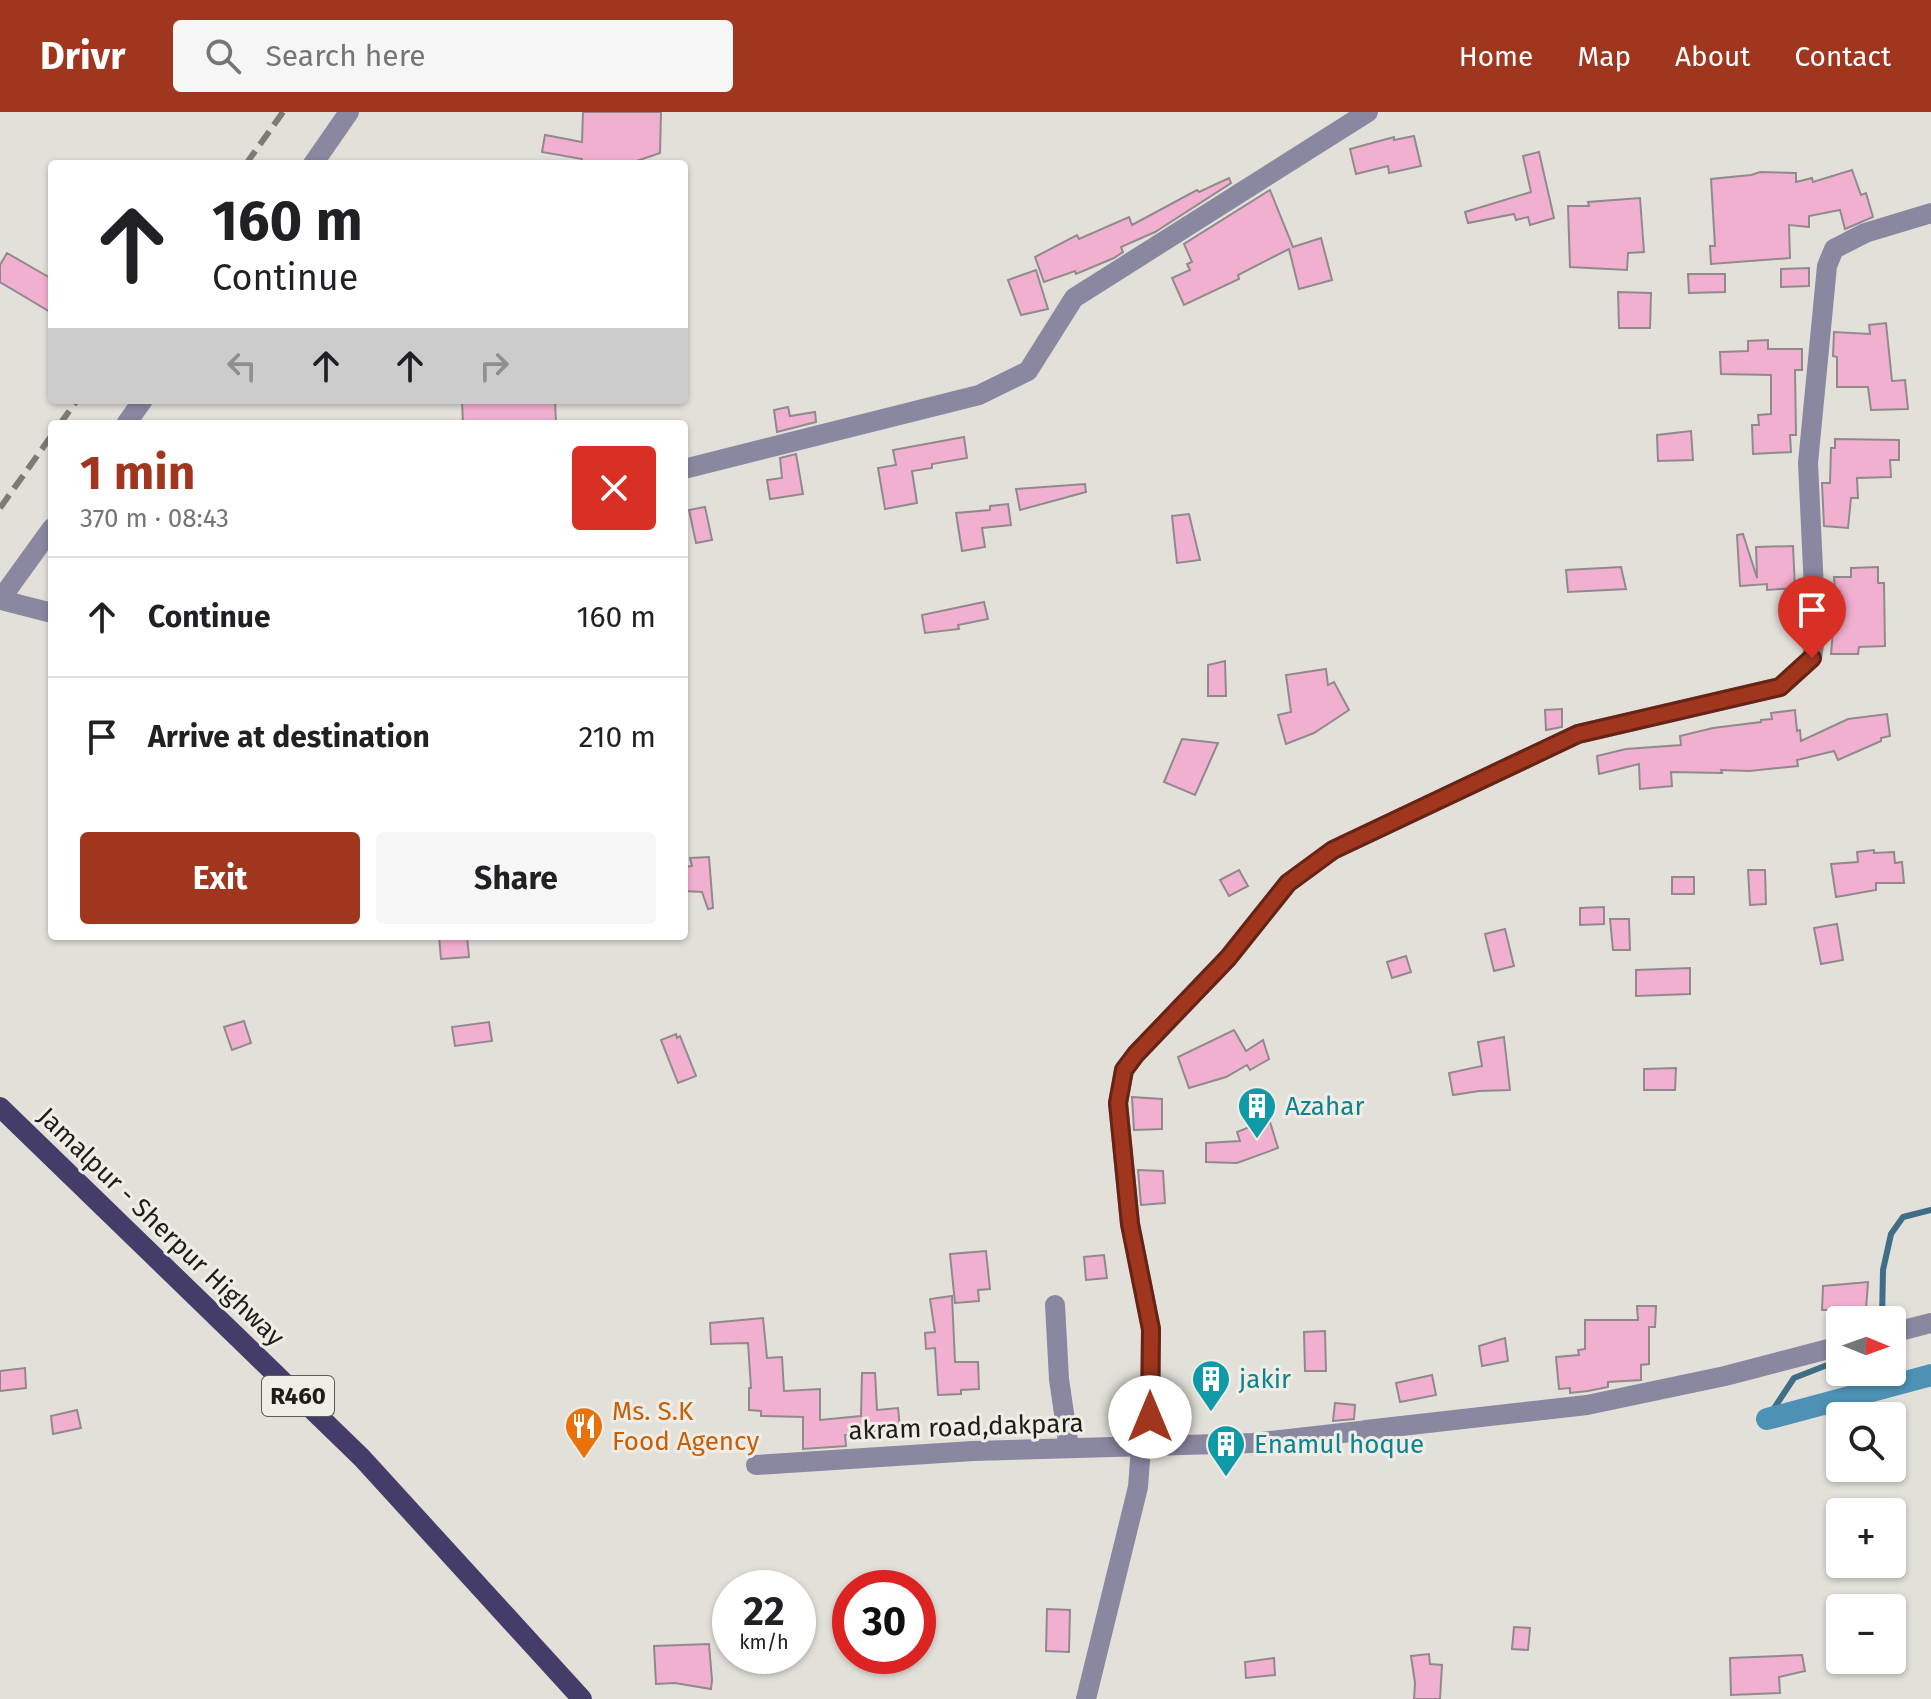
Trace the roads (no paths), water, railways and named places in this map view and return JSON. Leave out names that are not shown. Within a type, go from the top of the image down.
[{"type":"main road","name":"Jamalpur - Sherpur Highway","points":[[0,1107],[362,1458],[582,1699]]},
{"type":"street","points":[[316,160],[349,112]]},
{"type":"street","points":[[688,468],[979,395],[1028,371],[1074,298],[1368,112]]},
{"type":"street","points":[[1086,1699],[1145,1447],[1151,1329],[1130,1224],[1118,1103],[1124,1070],[1228,958],[1288,883],[1333,850],[1578,734],[1780,687],[1812,658],[1816,632],[1808,463],[1827,266],[1834,249],[1865,233],[1931,213]]},
{"type":"street","points":[[48,534],[0,600],[48,612]]},
{"type":"street","points":[[1055,1305],[1059,1379],[1069,1448]]},
{"type":"street","points":[[1906,1329],[1931,1323]]},
{"type":"street","name":"akram road,dakpara","points":[[756,1465],[943,1452],[1253,1443],[1587,1405],[1725,1376],[1826,1350]]},
{"type":"waterway","points":[[1882,1306],[1883,1270],[1891,1234],[1903,1217],[1931,1210]]},
{"type":"waterway","points":[[1767,1419],[1794,1378],[1826,1365]]},
{"type":"waterway","points":[[1767,1419],[1931,1375]]},
{"type":"railway","points":[[249,160],[283,112]]},
{"type":"railway","points":[[63,420],[74,404]]},
{"type":"railway","points":[[0,508],[48,441]]},
{"type":"place","name":"Azahar","points":[[1257,1140]]},
{"type":"place","name":"jakir","points":[[1211,1413]]},
{"type":"place","name":"Ms. S.K Food Agency","points":[[584,1460]]},
{"type":"place","name":"Enamul hoque","points":[[1226,1478]]}]
